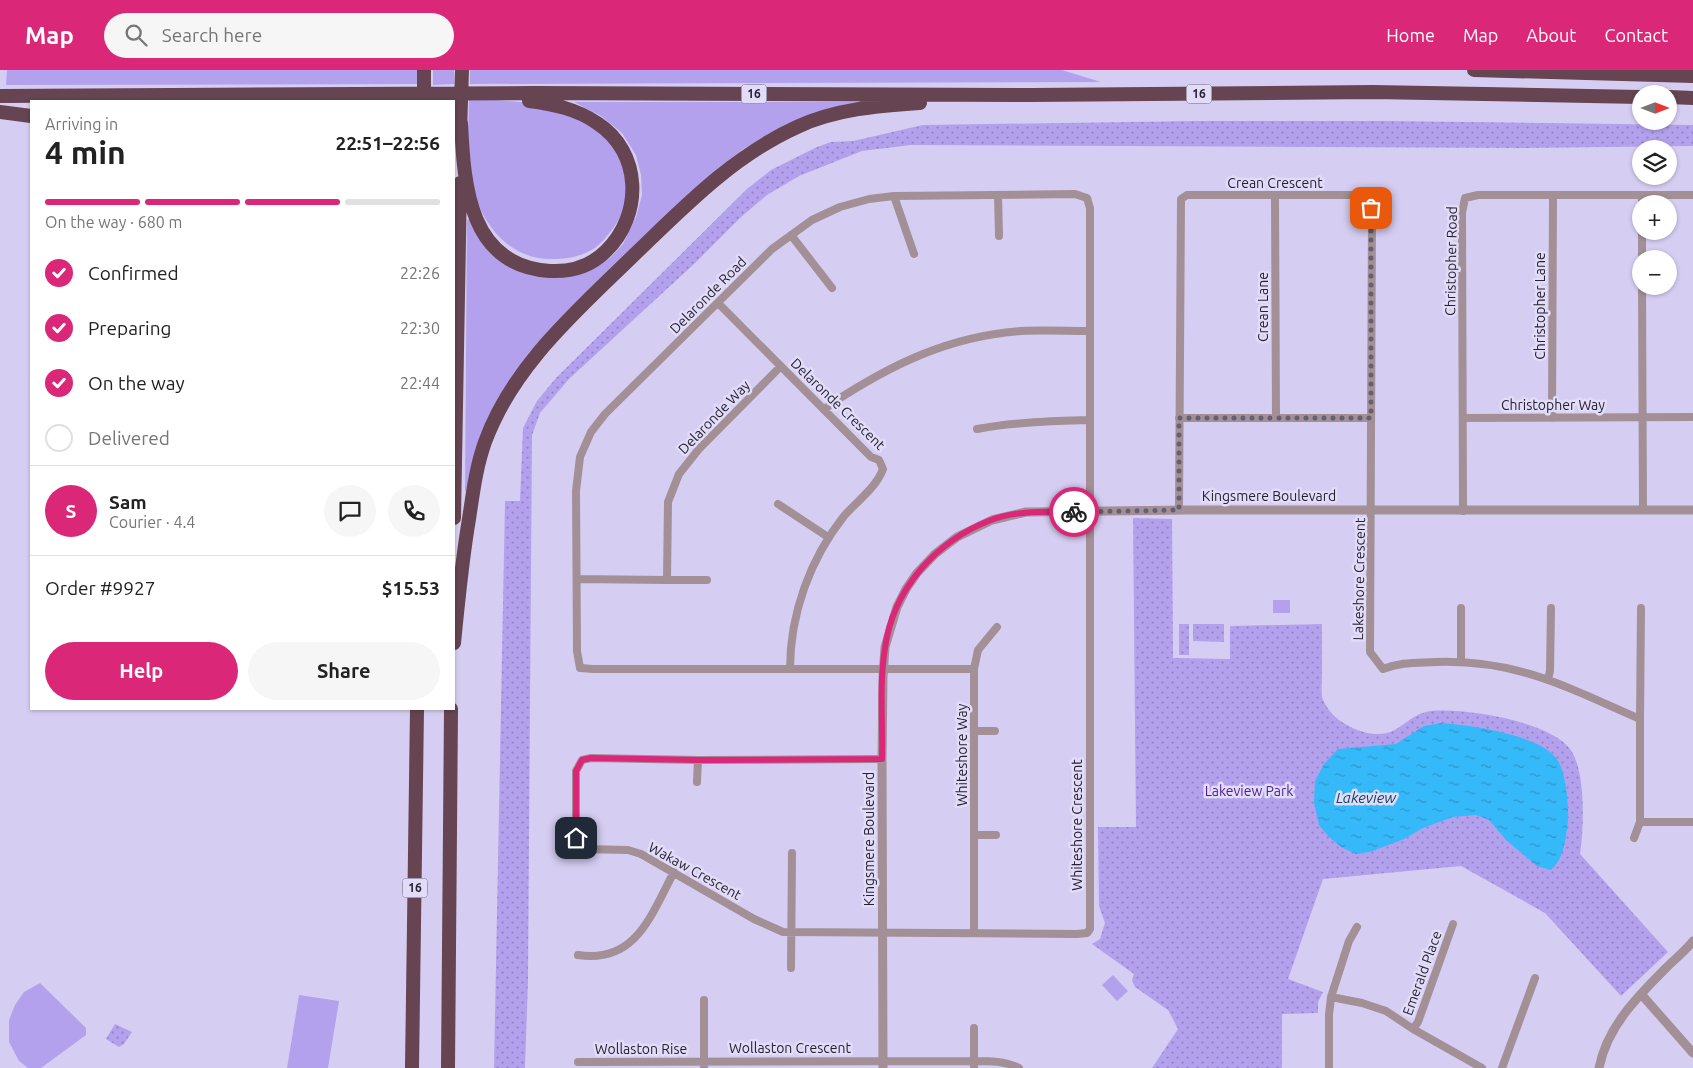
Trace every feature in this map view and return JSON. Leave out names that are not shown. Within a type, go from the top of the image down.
[{"type":"highway","points":[[424,70],[424,100]]},
{"type":"highway","points":[[455,452],[462,70]]},
{"type":"highway","points":[[1474,70],[1693,76]]},
{"type":"highway","name":"16","points":[[476,94],[1031,96],[1373,92],[1632,97]]},
{"type":"highway","points":[[376,100],[441,94]]},
{"type":"highway","points":[[0,96],[476,94],[559,106],[588,117],[610,133],[624,152],[630,167],[633,196],[624,225],[615,242],[604,253],[590,262],[575,269],[558,271],[527,267],[512,261],[499,252],[480,228],[469,199],[463,164],[460,123]]},
{"type":"highway","points":[[455,634],[464,554],[476,478],[485,442],[500,408],[524,371],[549,339],[674,216],[723,172],[747,155],[779,135],[816,119],[834,114],[895,105],[1031,96]]},
{"type":"highway","points":[[1678,98],[1693,98]]},
{"type":"highway","points":[[0,112],[30,116]]},
{"type":"highway","name":"16","points":[[412,1068],[417,710]]},
{"type":"highway","points":[[448,1068],[451,710]]},
{"type":"street","name":"Delaronde Road","points":[[883,669],[593,670],[580,668],[577,651],[576,491],[580,457],[591,432],[605,414],[772,249],[812,220],[840,207],[870,199],[894,196],[1075,194],[1087,198],[1090,208],[1090,512]]},
{"type":"street","name":"Christopher Road","points":[[1463,511],[1462,213],[1465,198],[1478,194],[1632,195]]},
{"type":"street","points":[[998,195],[999,236]]},
{"type":"street","name":"Crean Crescent","points":[[1179,510],[1181,199],[1187,195],[1357,195],[1369,200],[1372,214],[1372,510]]},
{"type":"street","name":"Christopher Lane","points":[[1552,195],[1552,418]]},
{"type":"street","name":"Christopher Road","points":[[1677,195],[1693,195]]},
{"type":"street","points":[[894,196],[914,254]]},
{"type":"street","name":"Crean Lane","points":[[1275,196],[1276,418]]},
{"type":"street","points":[[791,235],[832,288]]},
{"type":"street","points":[[1642,295],[1643,510]]},
{"type":"street","name":"Delaronde Crescent","points":[[718,303],[871,457],[879,460],[884,469],[880,478],[846,514],[828,537],[812,568],[799,605],[791,642],[790,669]]},
{"type":"street","points":[[824,410],[830,404],[880,373],[910,358],[945,345],[984,336],[1020,332],[1090,331]]},
{"type":"street","name":"Delaronde Way","points":[[667,580],[668,502],[679,474],[699,449],[781,366]]},
{"type":"street","name":"Christopher Way","points":[[1463,418],[1693,417]]},
{"type":"street","points":[[1179,418],[1371,418]]},
{"type":"street","points":[[977,429],[1006,424],[1090,420]]},
{"type":"street","points":[[778,504],[828,537]]},
{"type":"street","name":"Kingsmere Boulevard","points":[[883,1064],[882,759],[885,648],[896,606],[906,589],[917,573],[957,537],[992,520],[1026,512],[1179,510],[1693,510]]},
{"type":"street","name":"Lakeshore Crescent","points":[[1372,510],[1370,652],[1382,669],[1398,663],[1461,661],[1489,664],[1528,672],[1548,679],[1640,719]]},
{"type":"street","name":"Whiteshore Crescent","points":[[883,933],[1083,934],[1090,929],[1090,512]]},
{"type":"street","points":[[577,579],[707,580]]},
{"type":"street","points":[[1461,608],[1461,661]]},
{"type":"street","points":[[1548,679],[1550,671],[1551,608]]},
{"type":"street","points":[[1634,838],[1640,822],[1641,608]]},
{"type":"street","name":"Whiteshore Way","points":[[974,933],[974,669],[978,650],[997,627]]},
{"type":"street","points":[[883,669],[974,669]]},
{"type":"street","points":[[974,730],[995,730]]},
{"type":"street","name":"Wakaw Crescent","points":[[882,759],[698,760],[591,758],[582,760],[576,771],[576,838],[583,849],[628,850],[652,860],[774,929],[791,933],[883,933]]},
{"type":"street","points":[[697,782],[698,760]]},
{"type":"street","points":[[1640,822],[1693,822]]},
{"type":"street","points":[[975,835],[996,836]]},
{"type":"street","points":[[791,968],[792,853]]},
{"type":"street","points":[[578,955],[590,957],[605,955],[625,947],[635,939],[652,913],[674,872]]},
{"type":"street","name":"Emerald Place","points":[[1413,1029],[1418,1022],[1453,924]]},
{"type":"street","points":[[1329,1068],[1329,1015],[1332,997],[1349,941],[1357,927]]},
{"type":"street","points":[[1599,1068],[1600,1059],[1613,1029],[1641,994],[1693,941]]},
{"type":"street","points":[[1502,1068],[1535,978]]},
{"type":"street","points":[[1641,994],[1693,1053]]},
{"type":"street","points":[[1332,997],[1362,1003],[1386,1011],[1413,1029],[1482,1068]]},
{"type":"street","points":[[704,1000],[704,1065]]},
{"type":"street","points":[[974,1028],[974,1064]]},
{"type":"street","name":"Wollaston Crescent","points":[[704,1065],[974,1064],[992,1061],[1014,1065],[1019,1068]]},
{"type":"street","name":"Wollaston Rise","points":[[578,1062],[704,1065]]},
{"type":"green space","points":[[7,70],[417,70],[417,84],[6,85]]},
{"type":"green space","points":[[433,70],[454,70],[454,84],[433,85]]},
{"type":"green space","points":[[470,70],[1062,70],[1101,82],[470,84]]},
{"type":"green space","points":[[469,99],[523,102],[563,110],[581,118],[614,146],[624,164],[625,208],[609,234],[595,248],[570,258],[539,258],[524,254],[511,247],[500,237],[482,212],[471,182],[468,152]]},
{"type":"green space","points":[[574,102],[860,102],[842,106],[767,135],[742,150],[711,175],[537,347],[467,494],[465,490],[467,220],[470,219],[510,265],[593,268],[611,257],[623,244],[636,217],[642,195],[641,175],[636,155],[622,133],[601,116]]},
{"type":"green space","points":[[1197,121],[1386,121],[1632,124],[1632,130],[1678,130],[1678,125],[1693,125],[1693,146],[1677,146],[1677,140],[1632,140],[1632,147],[1523,148],[911,145],[862,151],[799,176],[767,195],[741,217],[694,264],[569,379],[540,413],[532,435],[528,980],[525,1068],[494,1068],[505,501],[520,501],[523,428],[537,401],[556,378],[747,189],[771,170],[831,142],[853,141],[923,125]]},
{"type":"green space","name":"Lakeview Park","points":[[1133,518],[1172,519],[1173,658],[1230,659],[1230,626],[1322,624],[1322,697],[1334,716],[1355,729],[1371,734],[1387,733],[1424,712],[1446,711],[1505,718],[1544,731],[1559,739],[1570,749],[1579,771],[1583,815],[1580,854],[1668,952],[1621,996],[1545,913],[1461,866],[1323,879],[1288,979],[1323,992],[1318,1002],[1318,1013],[1282,1014],[1282,1068],[1152,1068],[1178,1029],[1168,1010],[1135,987],[1132,980],[1134,974],[1092,944],[1100,939],[1105,923],[1099,906],[1098,827],[1136,827]]},
{"type":"green space","points":[[1273,600],[1290,600],[1290,613],[1273,613]]},
{"type":"green space","points":[[1179,624],[1189,624],[1189,655],[1179,655]]},
{"type":"green space","points":[[1193,624],[1224,624],[1224,642],[1193,641]]},
{"type":"green space","points":[[1113,975],[1128,991],[1117,1001],[1102,985]]},
{"type":"green space","points":[[40,983],[86,1028],[86,1035],[41,1068],[28,1068],[19,1061],[9,1042],[9,1020],[15,1005],[24,992]]},
{"type":"green space","points":[[299,995],[339,1001],[328,1068],[287,1068]]},
{"type":"green space","points":[[115,1024],[132,1032],[124,1044],[119,1047],[106,1039]]},
{"type":"water","name":"Lakeview","points":[[1441,723],[1487,729],[1522,738],[1538,744],[1550,752],[1558,761],[1566,790],[1568,821],[1562,854],[1551,870],[1537,866],[1506,840],[1489,820],[1476,815],[1453,817],[1423,828],[1404,839],[1370,852],[1356,854],[1341,847],[1319,825],[1314,803],[1315,781],[1324,764],[1338,749],[1396,744],[1424,726]]},
{"type":"way so far","points":[[1074,512],[1179,510],[1179,418],[1371,418],[1371,208]]},
{"type":"route","points":[[576,838],[576,771],[582,760],[591,758],[698,760],[882,759],[882,677],[885,648],[896,606],[917,573],[957,537],[992,520],[1026,512],[1074,512]]}]
